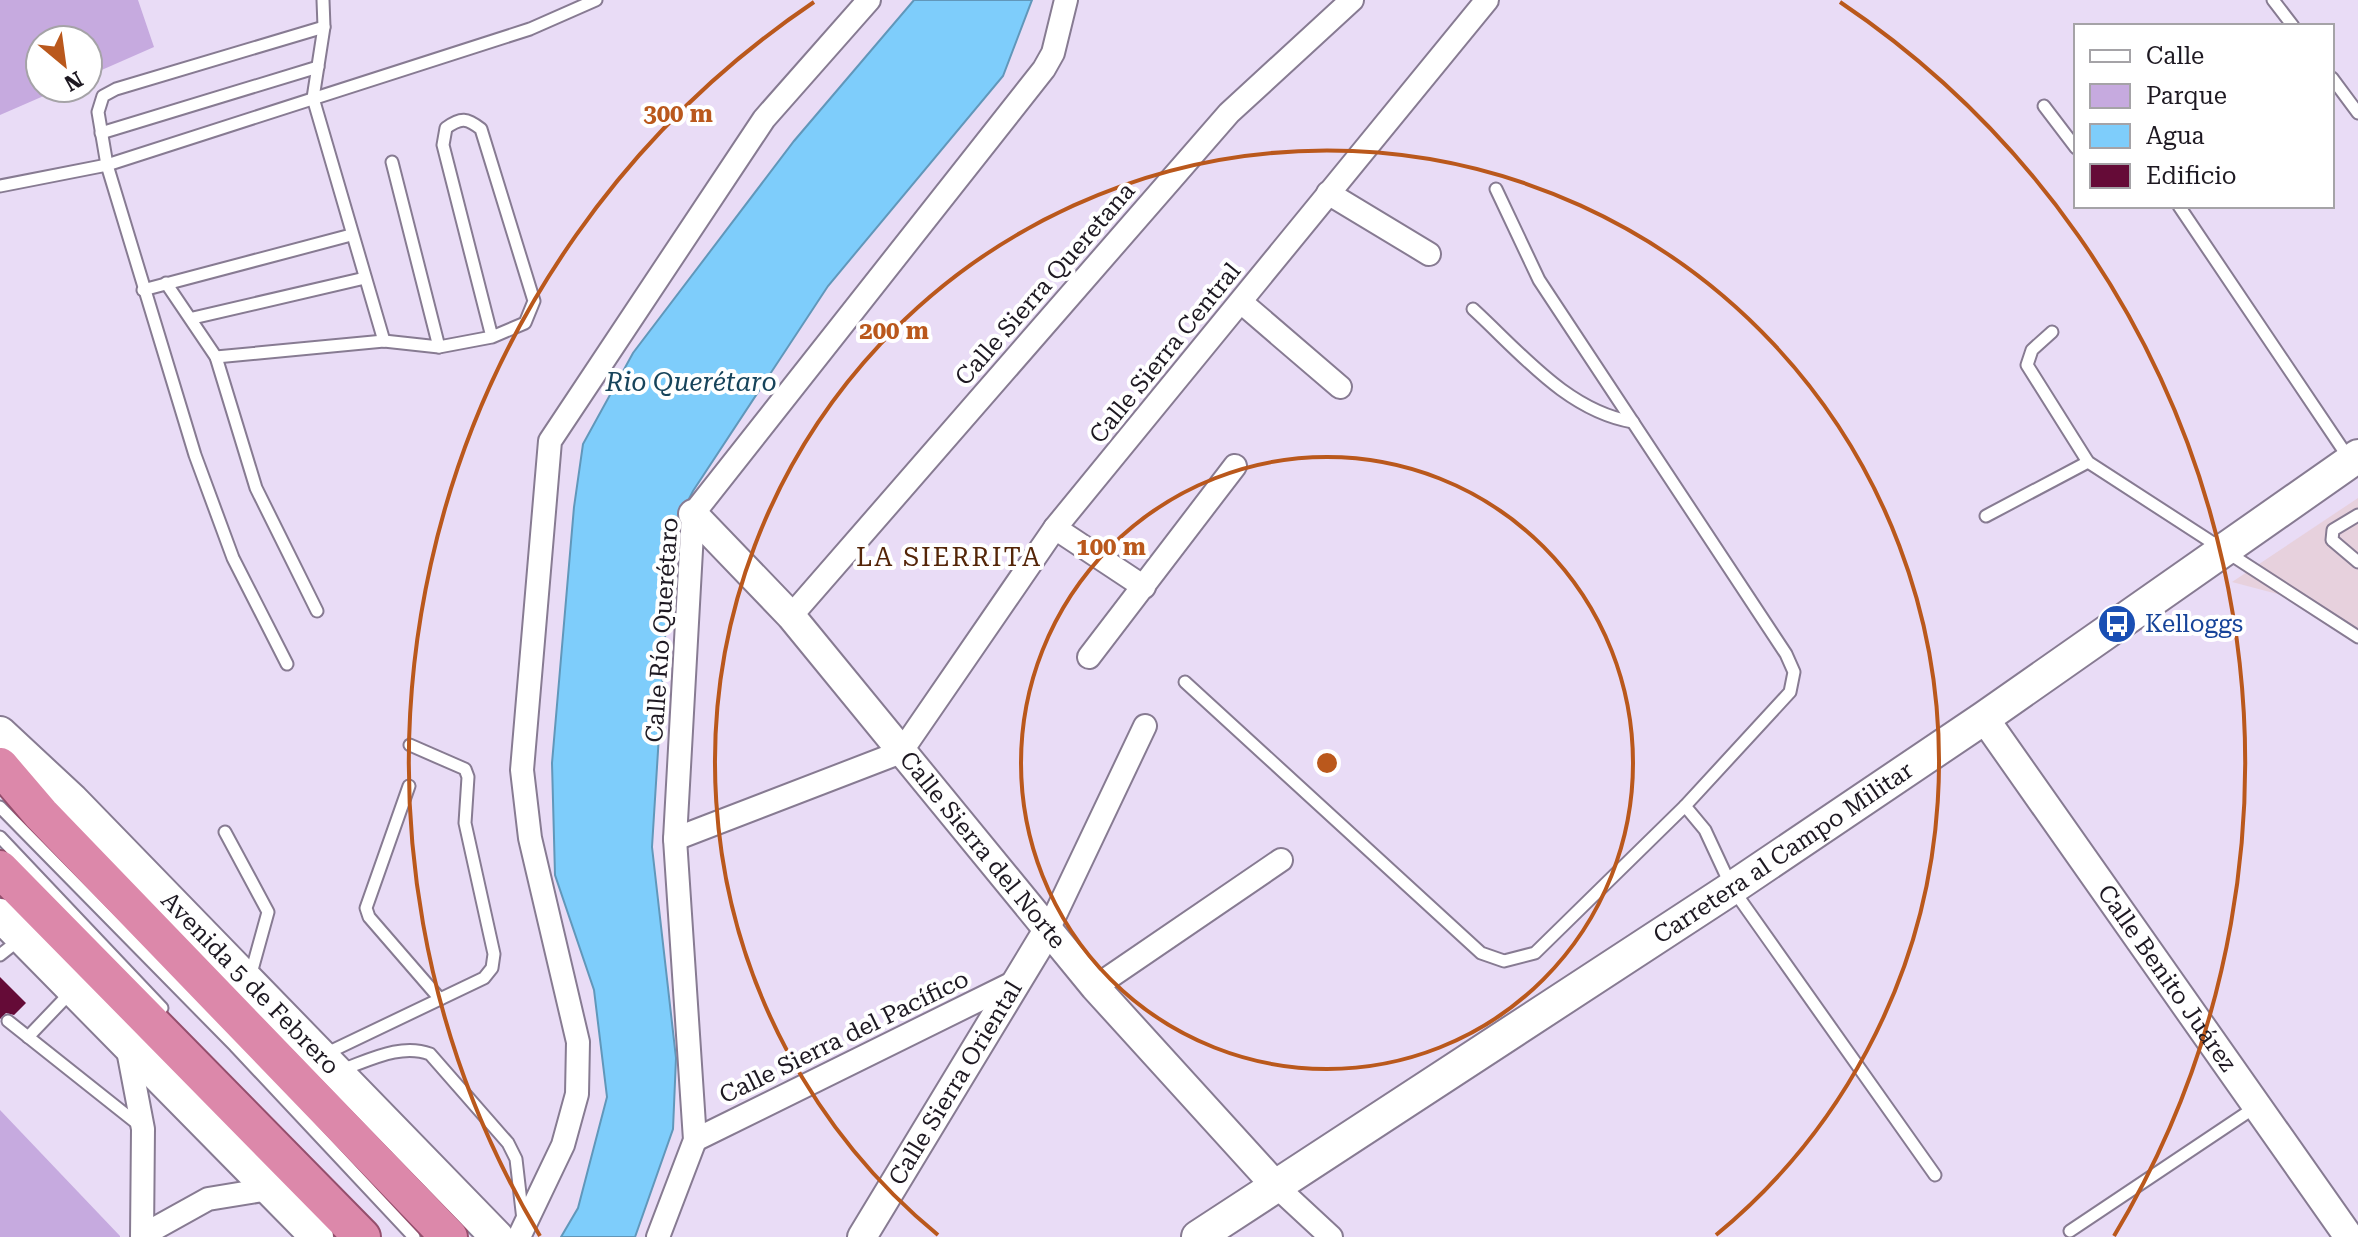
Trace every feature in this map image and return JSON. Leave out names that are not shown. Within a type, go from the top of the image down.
[{"type":"highway","name":"Avenida 5 de Febrero","points":[[0,764],[41,814],[451,1237]]},
{"type":"highway","points":[[0,869],[362,1237]]},
{"type":"main road","name":"Carretera al Campo Militar","points":[[1198,1237],[1732,888],[1984,718],[2354,458]]},
{"type":"main road","name":"Avenida 5 de Febrero","points":[[0,733],[72,800],[328,1064],[513,1234]]},
{"type":"main road","points":[[0,764],[55,803],[440,1205],[451,1237]]},
{"type":"main road","points":[[7,936],[74,988],[226,1148],[317,1237]]},
{"type":"street","points":[[513,1234],[563,1145],[577,1094],[578,1042],[530,838],[522,770],[550,441],[764,119],[869,0]]},
{"type":"street","name":"Calle Río Querétaro","points":[[658,1237],[695,1140],[675,839],[693,514],[1044,69],[1053,53],[1066,0]]},
{"type":"street","name":"Calle Sierra Queretana","points":[[791,616],[1229,113],[1352,0]]},
{"type":"street","name":"Calle Sierra Central","points":[[901,752],[1055,528],[1487,0]]},
{"type":"street","points":[[1328,193],[1429,254]]},
{"type":"street","points":[[1241,302],[1340,387]]},
{"type":"street","points":[[1089,657],[1235,466]]},
{"type":"street","name":"Calle Sierra del Norte","points":[[693,514],[791,616],[1095,987],[1276,1186]]},
{"type":"street","points":[[1055,528],[1144,587]]},
{"type":"street","name":"Calle Benito Juárez","points":[[1984,718],[2346,1236]]},
{"type":"street","points":[[1048,930],[1145,726]]},
{"type":"street","points":[[675,839],[901,752]]},
{"type":"street","points":[[1095,987],[1281,860]]},
{"type":"street","name":"Calle Sierra Oriental","points":[[862,1237],[1048,930]]},
{"type":"street","name":"Calle Sierra del Pacífico","points":[[695,1140],[1017,981]]},
{"type":"street","points":[[126,1040],[143,1129],[143,1236],[208,1199],[269,1189]]},
{"type":"street","points":[[1276,1186],[1331,1237]]},
{"type":"lane","points":[[323,0],[324,27],[313,98],[384,341]]},
{"type":"lane","points":[[0,186],[107,165],[530,29],[596,0]]},
{"type":"lane","points":[[2273,0],[2291,24]]},
{"type":"lane","points":[[287,664],[233,558],[195,455],[107,165],[100,104],[103,96],[116,89],[324,27]]},
{"type":"lane","points":[[101,133],[318,67]]},
{"type":"lane","points":[[2334,81],[2358,113]]},
{"type":"lane","points":[[2044,106],[2074,145]]},
{"type":"lane","points":[[216,357],[384,341],[439,347],[492,337],[525,323],[534,301],[481,129],[470,120],[458,119],[446,128],[443,145],[492,337]]},
{"type":"lane","points":[[392,162],[439,347]]},
{"type":"lane","points":[[1185,682],[1481,953],[1504,961],[1535,953],[1685,806],[1790,692],[1794,672],[1786,654],[1539,280],[1496,189]]},
{"type":"lane","points":[[2180,208],[2354,458]]},
{"type":"lane","points":[[143,290],[351,235]]},
{"type":"lane","points":[[193,318],[365,278]]},
{"type":"lane","points":[[166,283],[193,318],[216,357],[256,488],[317,611]]},
{"type":"lane","points":[[1473,309],[1565,394],[1606,418],[1633,422]]},
{"type":"lane","points":[[2052,332],[2032,350],[2027,365],[2088,462],[2358,637]]},
{"type":"lane","points":[[1986,516],[2088,462]]},
{"type":"lane","points":[[2358,515],[2333,530],[2332,540],[2358,562]]},
{"type":"lane","points":[[328,1064],[440,999],[484,978],[492,968],[494,954],[465,823],[468,777],[465,769],[410,745]]},
{"type":"lane","points":[[409,786],[366,908],[369,917],[440,999]]},
{"type":"lane","points":[[1685,806],[1705,830],[1732,888],[1935,1175]]},
{"type":"lane","points":[[0,807],[235,1046],[414,1237]]},
{"type":"lane","points":[[225,832],[268,912],[248,981]]},
{"type":"lane","points":[[0,837],[168,1014]]},
{"type":"lane","points":[[28,1037],[74,988]]},
{"type":"lane","points":[[8,1021],[143,1129]]},
{"type":"lane","points":[[328,1064],[416,1049],[430,1054],[508,1143],[516,1159],[513,1234]]},
{"type":"lane","points":[[2070,1231],[2258,1106]]},
{"type":"shaded area","points":[[2358,498],[2358,643],[2308,602],[2232,582]]},
{"type":"green space","points":[[0,0],[138,0],[154,47],[104,69],[104,24],[24,24],[25,104],[0,115]]},
{"type":"green space","points":[[0,1110],[120,1236],[120,1237],[0,1237]]},
{"type":"water","name":"Rio Querétaro","points":[[914,0],[1032,0],[1003,76],[828,286],[693,491],[678,520],[667,607],[652,847],[676,1058],[673,1129],[635,1237],[561,1237],[578,1208],[607,1097],[594,990],[555,875],[552,763],[574,507],[583,444],[633,353],[794,141]]},
{"type":"building","points":[[0,977],[26,1003],[14,1015],[6,1013],[0,1019]]},
{"type":"place","name":"Kelloggs","points":[[2117,624]]},
{"type":"district","name":"LA SIERRITA","points":[[949,557]]}]
